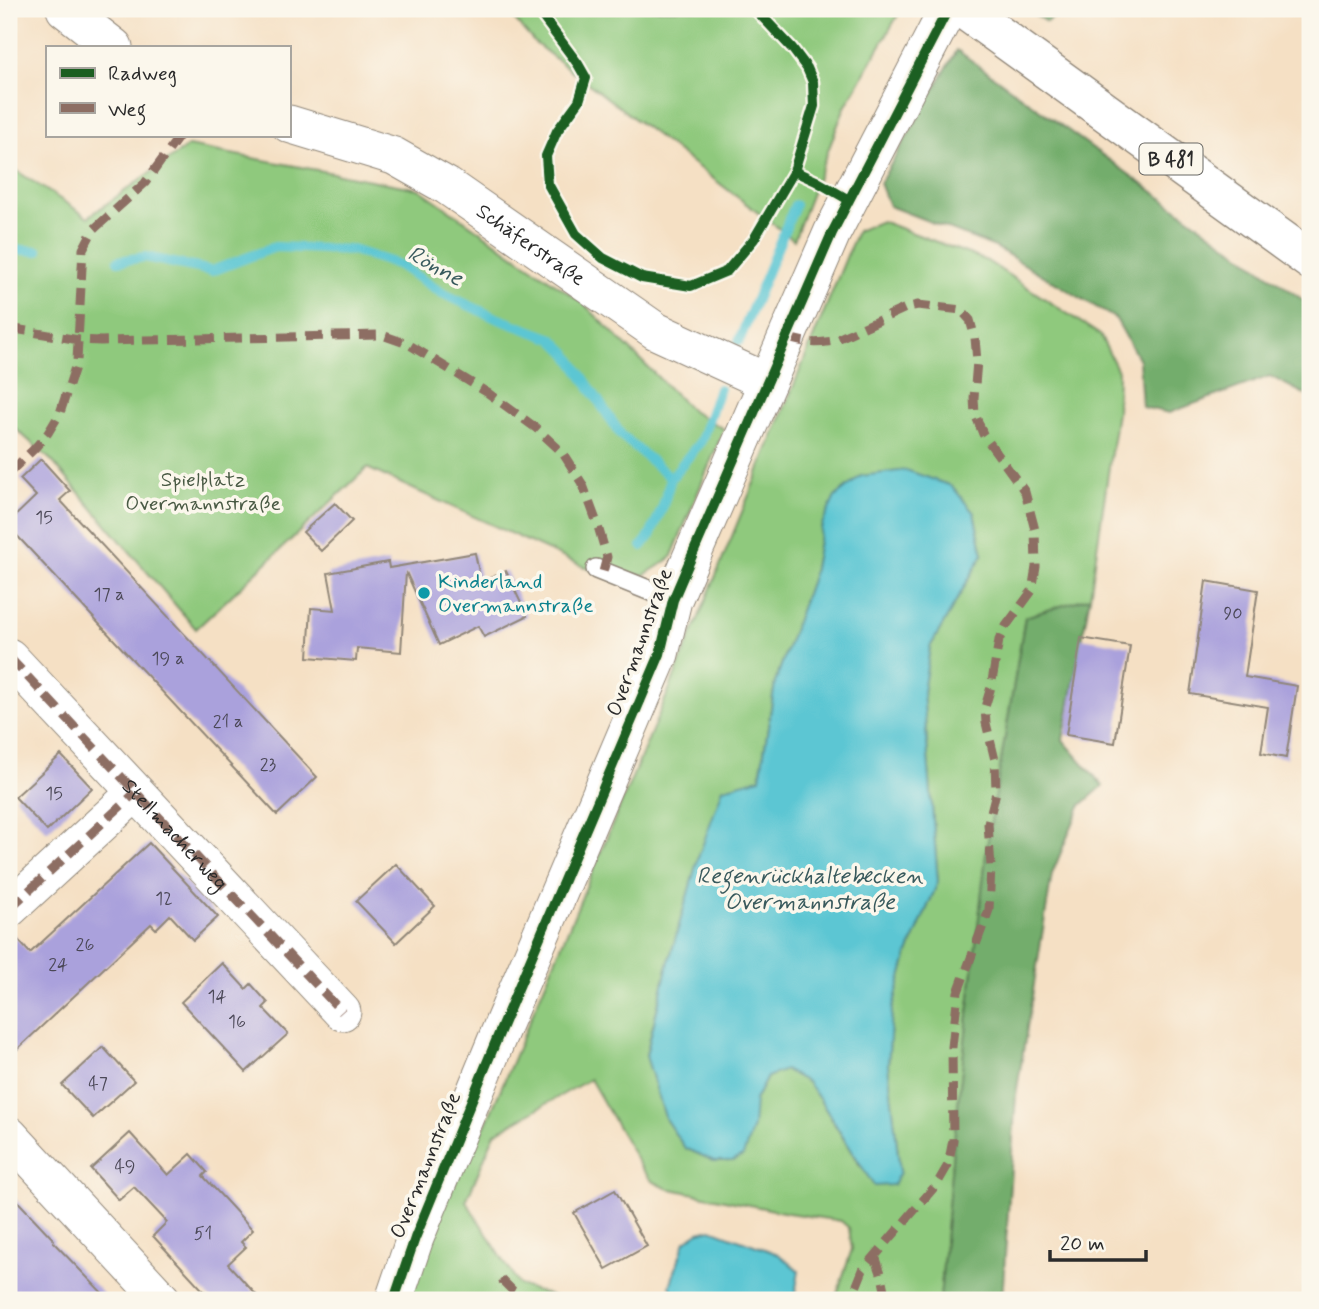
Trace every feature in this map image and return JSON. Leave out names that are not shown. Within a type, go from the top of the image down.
[{"type":"main road","name":"B 481","points":[[963,9],[1310,260]]},
{"type":"street","points":[[65,9],[113,46]]},
{"type":"street","name":"Overmannstraße","points":[[394,1300],[415,1238],[451,1150],[660,654],[673,600],[832,233],[948,9]]},
{"type":"street","name":"Schäferstraße","points":[[290,124],[394,156],[447,186],[656,331],[767,382]]},
{"type":"street","name":"Stellmacherweg","points":[[9,657],[342,1012]]},
{"type":"street","points":[[9,909],[135,793]]},
{"type":"street","points":[[9,1135],[162,1300]]},
{"type":"lane","points":[[596,569],[673,600]]},
{"type":"green space","points":[[505,9],[891,9],[898,15],[844,109],[794,240],[535,43]]},
{"type":"green space","points":[[1026,9],[1065,9],[1046,22]]},
{"type":"green space","points":[[957,50],[1310,305],[1310,397],[1270,376],[1169,413],[1142,407],[1139,360],[1116,319],[995,247],[889,206],[880,183]]},
{"type":"green space","name":"Spielplatz Overmannstraße","points":[[188,146],[419,189],[583,303],[693,412],[724,429],[671,558],[644,575],[591,570],[367,468],[196,629],[52,461],[9,423],[9,166],[88,217]]},
{"type":"green space","points":[[881,221],[987,261],[1100,335],[1118,371],[1117,412],[1090,597],[1025,617],[987,846],[953,1149],[940,1300],[835,1300],[852,1249],[849,1228],[841,1221],[666,1188],[652,1181],[642,1169],[590,1079],[495,1133],[466,1201],[519,1285],[563,1300],[409,1300],[443,1205],[486,1124],[667,695],[857,231]],"holes":[[[974,513],[983,554],[930,647],[923,692],[938,882],[908,953],[892,1010],[888,1065],[900,1172],[860,1166],[807,1082],[785,1069],[767,1077],[755,1100],[733,1161],[714,1161],[685,1148],[666,1120],[646,1055],[667,968],[760,778],[775,683],[813,574],[822,524]]]},
{"type":"green space","points":[[1090,597],[1063,740],[1103,786],[1080,806],[1052,874],[1016,1095],[1002,1300],[940,1300],[953,1149],[987,846],[1025,617]]},
{"type":"water","name":"Regenrückhaltebecken Overmannstraße","points":[[906,470],[952,486],[974,513],[983,554],[930,647],[923,692],[938,882],[908,953],[892,1010],[888,1065],[900,1172],[893,1185],[874,1186],[807,1082],[785,1070],[767,1077],[755,1100],[753,1127],[743,1156],[733,1161],[714,1161],[685,1148],[666,1120],[646,1056],[667,968],[698,858],[723,788],[760,778],[775,683],[813,574],[822,524],[835,497],[861,476]]},
{"type":"water","points":[[711,1229],[778,1254],[799,1271],[794,1300],[677,1300],[670,1286],[685,1241],[699,1232]]},
{"type":"building","points":[[41,459],[70,491],[60,500],[317,777],[277,815],[9,527],[9,522],[36,496],[20,479]]},
{"type":"building","points":[[335,503],[352,521],[321,551],[303,532]]},
{"type":"building","name":"Kinderland Overmannstraße","points":[[475,553],[481,582],[506,571],[527,616],[484,637],[478,626],[439,645],[406,572],[401,652],[357,648],[356,661],[308,657],[311,608],[335,610],[328,573],[388,562],[389,568]]},
{"type":"building","points":[[1206,581],[1258,590],[1245,677],[1297,686],[1286,758],[1261,753],[1268,707],[1190,694]]},
{"type":"building","points":[[1081,638],[1130,646],[1115,743],[1066,735]]},
{"type":"building","points":[[61,755],[92,788],[47,831],[15,797]]},
{"type":"building","points":[[149,843],[218,917],[193,940],[170,915],[156,929],[151,924],[9,1057],[9,930],[30,953]]},
{"type":"building","points":[[396,864],[435,906],[396,943],[356,901]]},
{"type":"building","points":[[222,963],[246,989],[251,984],[268,1003],[263,1008],[288,1034],[246,1072],[181,1002]]},
{"type":"building","points":[[103,1047],[134,1081],[93,1118],[62,1085]]},
{"type":"building","points":[[130,1133],[168,1175],[191,1154],[207,1172],[203,1176],[253,1230],[241,1242],[246,1247],[228,1264],[261,1300],[212,1300],[153,1236],[167,1222],[134,1187],[119,1200],[91,1169]]},
{"type":"building","points":[[615,1190],[647,1246],[606,1269],[574,1213]]},
{"type":"building","points":[[9,1192],[109,1300],[16,1300],[9,1292]]},
{"type":"waterway","name":"Rönne","points":[[739,341],[795,205]]},
{"type":"waterway","name":"Rönne","points":[[118,261],[145,257],[212,271],[275,247],[352,250],[399,265],[442,293],[496,318],[553,339],[567,353],[621,435],[671,478]]},
{"type":"waterway","name":"Rönne","points":[[9,249],[38,251]]},
{"type":"waterway","name":"Rönne","points":[[642,546],[650,536],[663,506],[671,478],[701,441],[719,389]]},
{"type":"marked path","points":[[9,473],[48,433],[60,413],[77,361],[83,249],[93,230],[145,183],[179,136]]},
{"type":"marked path","points":[[786,337],[809,342],[833,341],[918,305],[961,310],[970,320],[975,338],[975,414],[983,434],[1025,492],[1035,530],[1036,567],[1032,591],[999,640],[985,707],[995,760],[996,792],[988,824],[991,867],[989,910],[958,992],[952,1047],[953,1140],[948,1165],[937,1184],[863,1270],[851,1300]]},
{"type":"marked path","points":[[9,328],[101,341],[382,335],[408,344],[488,393],[536,428],[562,452],[583,485],[597,523],[607,557],[603,572]]},
{"type":"marked path","points":[[9,657],[342,1012]]},
{"type":"marked path","points":[[9,909],[135,793]]},
{"type":"marked path","points":[[875,1256],[887,1300]]},
{"type":"marked path","points":[[501,1279],[513,1291],[531,1300]]},
{"type":"cycle path","points":[[537,9],[586,78],[579,101],[557,131],[546,156],[548,184],[576,234],[603,258],[642,278],[691,286],[727,271],[754,239],[794,171],[849,200]]},
{"type":"cycle path","points":[[755,9],[792,48],[807,68],[813,82],[814,106],[794,171]]},
{"type":"cycle path","points":[[394,1300],[415,1238],[503,1024],[660,654],[673,600],[688,565],[832,233],[948,9]]},
{"type":"place","name":"Kinderland Overmannstraße","points":[[424,593]]}]
